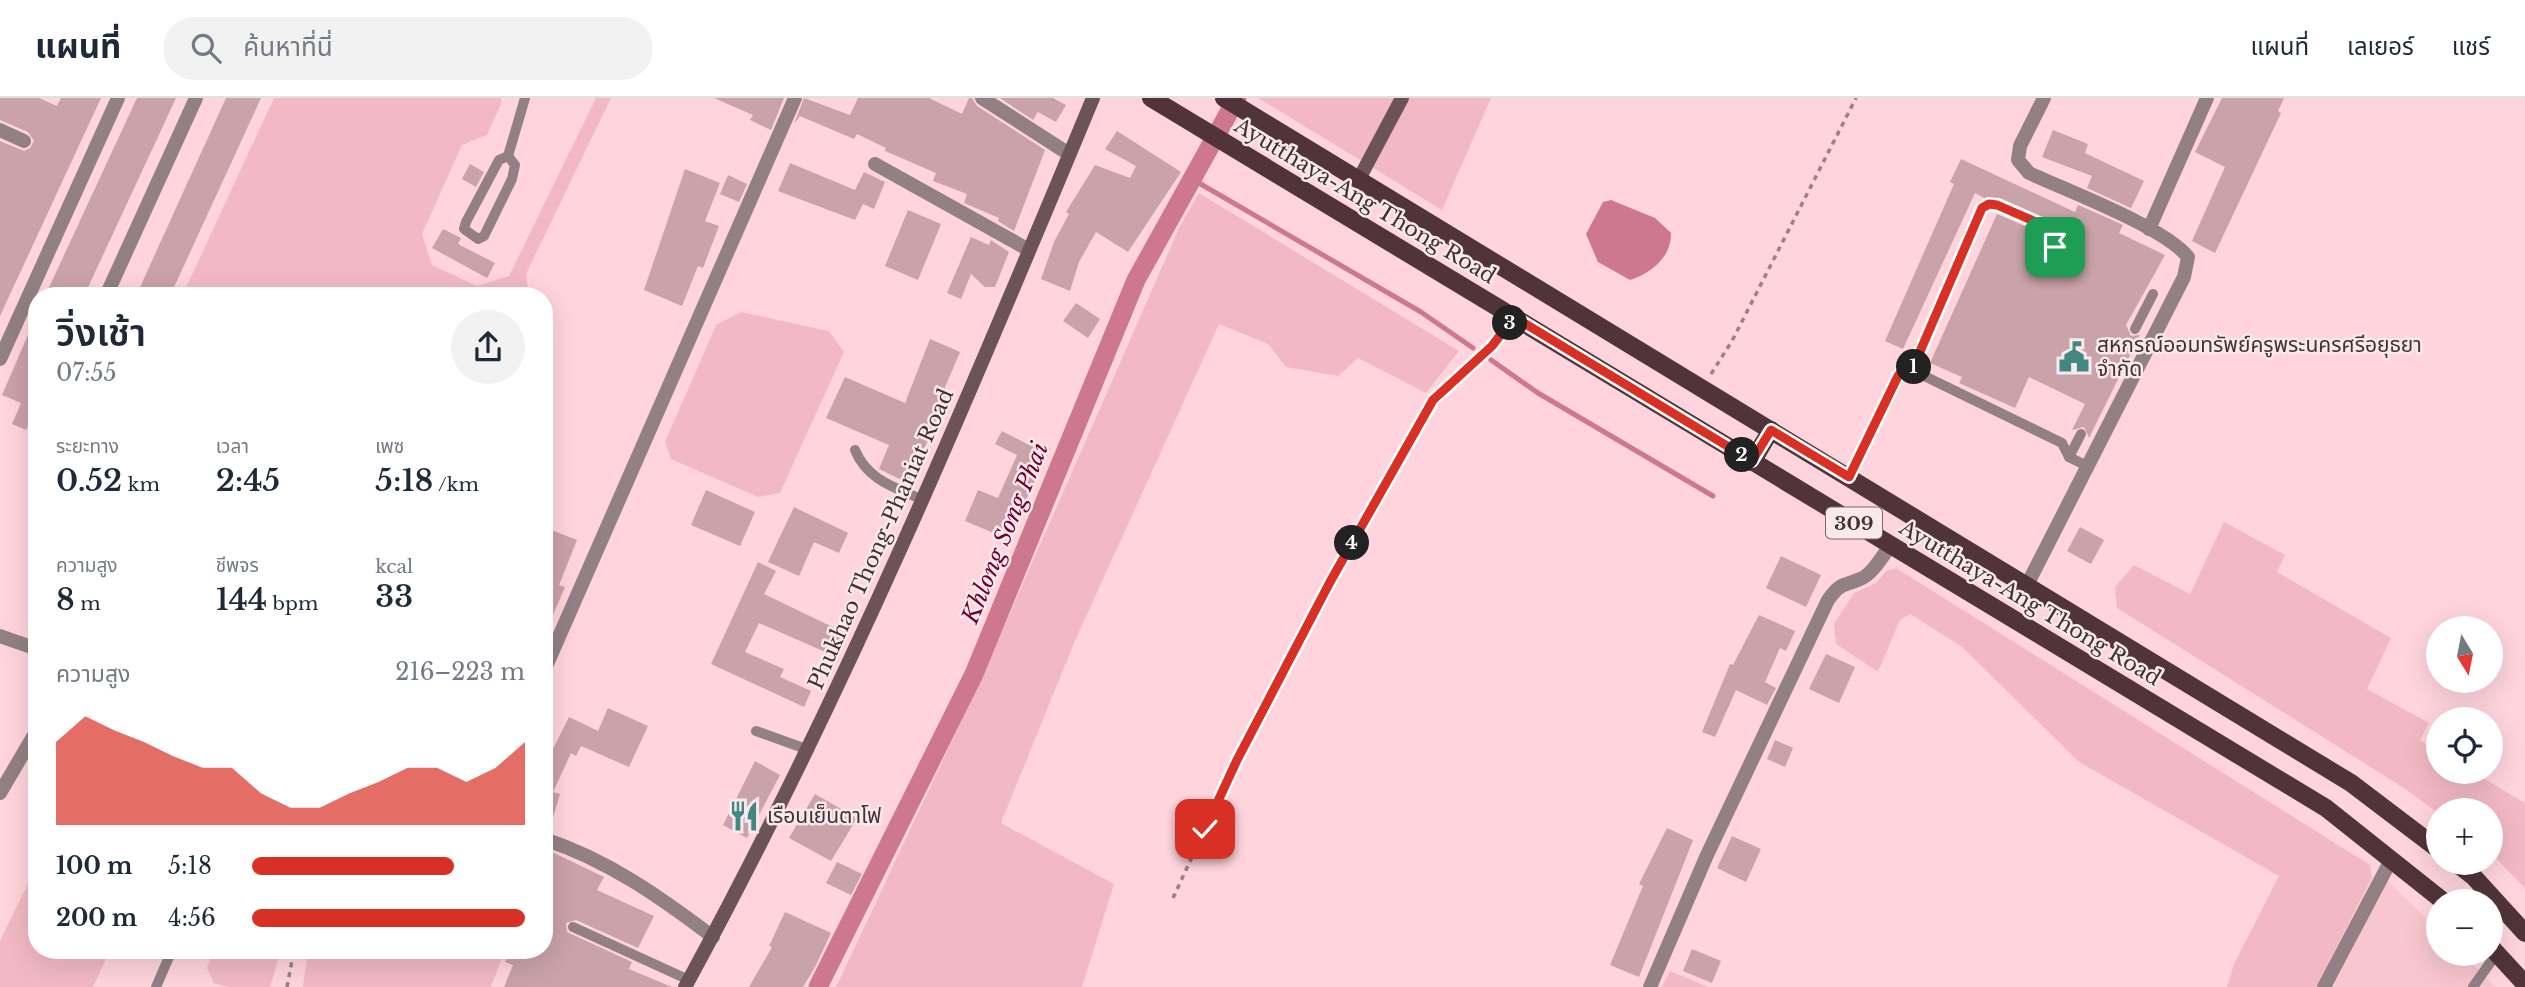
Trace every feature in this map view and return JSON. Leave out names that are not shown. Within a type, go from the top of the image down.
[{"type":"main road","name":"Ayutthaya-Ang Thong Road","points":[[1152,98],[2326,808],[2428,889]]},
{"type":"main road","name":"Ayutthaya-Ang Thong Road","points":[[1224,98],[2351,783],[2426,840]]},
{"type":"main road","points":[[1752,461],[1771,430]]},
{"type":"main road","points":[[2472,875],[2525,933]]},
{"type":"main road","points":[[2503,960],[2525,985]]},
{"type":"street","points":[[33,287],[118,98]]},
{"type":"street","points":[[110,287],[196,98]]},
{"type":"street","points":[[553,650],[795,98]]},
{"type":"street","points":[[982,98],[1069,154]]},
{"type":"street","name":"Phukhao Thong-Phaniat Road","points":[[687,983],[809,750],[923,500],[1093,98]]},
{"type":"street","points":[[1359,179],[1402,98]]},
{"type":"street","points":[[2027,585],[2184,277],[2188,257],[2178,244],[2029,173],[2018,160],[2020,146],[2044,98]]},
{"type":"street","points":[[2149,229],[2207,98]]},
{"type":"street","points":[[0,130],[24,141]]},
{"type":"street","points":[[875,164],[1029,250]]},
{"type":"street","points":[[0,359],[28,297]]},
{"type":"street","points":[[1650,987],[1707,855],[1828,600],[1841,583],[1861,579],[1872,570],[1891,545]]},
{"type":"street","points":[[0,636],[28,646]]},
{"type":"street","points":[[0,793],[28,745]]},
{"type":"street","points":[[553,842],[580,851],[651,891],[713,937]]},
{"type":"street","points":[[2324,987],[2391,860]]},
{"type":"lane","points":[[508,156],[516,169],[512,179],[484,236],[478,239],[470,236],[464,229],[466,222],[499,160],[508,156],[526,98]]},
{"type":"lane","points":[[1912,370],[1982,208],[1989,204],[1997,205],[2077,240]]},
{"type":"lane","points":[[2055,247],[2061,233]]},
{"type":"lane","points":[[2135,329],[2152,294]]},
{"type":"lane","points":[[1849,477],[1903,370],[1912,370],[1985,400],[2062,443],[2069,457],[2087,466]]},
{"type":"lane","points":[[2069,457],[2081,434]]},
{"type":"lane","points":[[855,450],[862,466],[878,479],[923,500]]},
{"type":"lane","points":[[756,731],[809,750]]},
{"type":"lane","points":[[573,927],[687,983]]},
{"type":"lane","points":[[156,987],[168,959]]},
{"type":"lane","points":[[2473,987],[2485,966]]},
{"type":"path","points":[[1702,388],[1732,341],[1856,98]]},
{"type":"path","points":[[1173,898],[1237,760],[1280,677],[1433,400],[1492,346],[1514,317]]},
{"type":"path","points":[[287,987],[292,959]]},
{"type":"shaded area","points":[[274,98],[501,98],[501,104],[487,135],[462,145],[422,234],[432,265],[477,286],[509,276],[596,98],[611,98],[526,274],[528,287],[186,287]]},
{"type":"shaded area","points":[[1258,98],[1491,98],[1442,210]]},
{"type":"shaded area","points":[[1199,193],[1459,351],[1426,393],[1358,358],[1338,376],[1286,367],[1268,344],[1219,324],[1074,643],[1001,823],[1114,884],[1082,987],[836,987],[982,677],[1180,226]]},
{"type":"shaded area","points":[[1611,200],[1655,218],[1671,233],[1664,257],[1652,269],[1630,280],[1598,262],[1586,234],[1603,202]]},
{"type":"shaded area","points":[[741,312],[829,331],[844,352],[780,493],[758,497],[671,459],[665,442],[716,325]]},
{"type":"shaded area","points":[[2224,522],[2285,555],[2277,572],[2391,638],[2367,689],[2426,721],[2426,729],[2420,740],[2426,744],[2426,784],[2493,784],[2525,803],[2525,888],[2503,865],[2503,798],[2426,798],[2426,804],[2117,608],[2115,587],[2134,565],[2190,594]]},
{"type":"shaded area","points":[[1896,568],[2370,865],[2372,878],[2316,987],[2227,987],[2234,964],[2279,876],[2079,762],[1961,646],[1910,614],[1900,620],[1878,672],[1836,644],[1834,624],[1854,593],[1876,583],[1886,571]]},
{"type":"shaded area","points":[[2388,881],[2426,918],[2426,966],[2474,966],[2496,987],[2333,987]]},
{"type":"shaded area","points":[[28,883],[28,959],[106,959],[93,987],[0,987],[0,941]]},
{"type":"shaded area","points":[[210,959],[278,959],[270,987],[228,987],[214,983],[207,968]]},
{"type":"shaded area","points":[[307,959],[502,959],[491,987],[303,987]]},
{"type":"shaded area","points":[[1670,971],[1708,987],[1662,987]]},
{"type":"building","points":[[0,98],[39,98],[57,106],[61,98],[101,98],[0,316],[0,141],[24,151],[30,148],[34,141],[28,132],[0,120]]},
{"type":"building","points":[[137,98],[176,98],[88,287],[49,287]]},
{"type":"building","points":[[226,98],[261,98],[174,287],[140,287]]},
{"type":"building","points":[[714,98],[784,98],[771,130],[750,120],[753,115]]},
{"type":"building","points":[[804,98],[850,115],[858,98],[929,98],[962,114],[969,98],[972,98],[977,106],[1045,150],[1014,231],[998,221],[999,218],[964,203],[967,194],[933,181],[936,173],[885,151],[886,148],[857,134],[854,139],[800,116],[794,124]]},
{"type":"building","points":[[1000,98],[1053,98],[1066,105],[1056,122],[1038,112],[1033,120]]},
{"type":"building","points":[[2222,98],[2284,98],[2278,111],[2281,113],[2215,253],[2192,241],[2225,167],[2195,152]]},
{"type":"building","points":[[2053,130],[2088,144],[2085,153],[2144,181],[2131,208],[2087,188],[2092,176],[2042,157]]},
{"type":"building","points":[[1117,131],[1181,172],[1128,252],[1096,232],[1079,262],[1070,291],[1041,279],[1054,242],[1069,214],[1066,212],[1095,165],[1130,178],[1136,166],[1105,149]]},
{"type":"building","points":[[1961,159],[2075,212],[2078,205],[2123,225],[2119,233],[2165,255],[2126,325],[2131,336],[2140,335],[2089,438],[2084,427],[2072,430],[2085,404],[2029,377],[2015,408],[1959,383],[1962,377],[1930,363],[1997,214],[2050,237],[2047,247],[2052,253],[2060,252],[2065,243],[2081,247],[2085,240],[2080,233],[2000,198],[1984,198],[1975,193],[1903,349],[1885,341],[1954,184],[1950,182]]},
{"type":"building","points":[[790,163],[855,190],[864,172],[885,182],[874,209],[863,204],[855,220],[778,191]]},
{"type":"building","points":[[470,164],[484,172],[476,187],[462,179]]},
{"type":"building","points":[[685,169],[720,183],[705,221],[719,226],[703,268],[698,266],[682,306],[644,290]]},
{"type":"building","points":[[728,175],[747,184],[739,202],[720,194]]},
{"type":"building","points":[[908,210],[941,224],[918,280],[885,266]]},
{"type":"building","points":[[443,229],[461,238],[458,244],[495,263],[487,278],[432,248]]},
{"type":"building","points":[[971,237],[989,245],[991,240],[1009,252],[995,287],[985,287],[971,274],[961,299],[947,293]]},
{"type":"building","points":[[1076,303],[1100,319],[1088,338],[1063,321]]},
{"type":"building","points":[[28,335],[26,430],[12,424],[21,403],[2,395]]},
{"type":"building","points":[[930,339],[960,352],[943,392],[947,393],[910,484],[879,469],[889,445],[826,418],[845,377],[905,403]]},
{"type":"building","points":[[1002,431],[1033,447],[1035,442],[1050,448],[1008,539],[965,521],[978,490],[998,498],[1017,455],[995,444]]},
{"type":"building","points":[[706,490],[755,512],[740,546],[691,525]]},
{"type":"building","points":[[794,507],[848,533],[839,553],[814,542],[799,576],[768,562]]},
{"type":"building","points":[[2080,527],[2104,540],[2091,564],[2067,551]]},
{"type":"building","points":[[553,531],[577,540],[559,585],[565,587],[553,615]]},
{"type":"building","points":[[1781,556],[1821,575],[1806,607],[1766,588]]},
{"type":"building","points":[[758,562],[776,571],[764,594],[843,632],[832,655],[759,623],[745,652],[784,669],[780,677],[811,691],[804,707],[711,664]]},
{"type":"building","points":[[1759,615],[1795,631],[1786,651],[1780,648],[1765,682],[1776,688],[1767,705],[1736,690],[1715,737],[1702,732],[1730,664],[1733,665]]},
{"type":"building","points":[[1826,654],[1855,667],[1839,703],[1809,689]]},
{"type":"building","points":[[608,708],[648,726],[629,767],[581,746],[576,756],[571,753],[553,792],[553,749],[569,717],[598,731]]},
{"type":"building","points":[[1775,740],[1793,748],[1785,767],[1767,759]]},
{"type":"building","points":[[755,761],[780,775],[747,838],[723,825]]},
{"type":"building","points":[[553,792],[560,794],[553,818]]},
{"type":"building","points":[[815,794],[857,818],[831,861],[789,838]]},
{"type":"building","points":[[1667,828],[1693,840],[1639,977],[1610,965],[1643,886],[1639,884]]},
{"type":"building","points":[[1732,836],[1761,849],[1746,882],[1717,868]]},
{"type":"building","points":[[553,852],[604,877],[597,890],[654,916],[638,948],[576,920],[566,923],[567,932],[632,962],[629,969],[672,987],[504,987],[513,965],[505,962],[506,959],[553,959]]},
{"type":"building","points":[[837,862],[862,874],[851,895],[826,883]]},
{"type":"building","points":[[785,912],[831,933],[815,967],[803,987],[749,987],[772,947],[769,946]]},
{"type":"building","points":[[1692,949],[1721,961],[1712,983],[1683,971]]},
{"type":"waterway","name":"Khlong Song Phai","points":[[818,987],[974,674],[1136,280],[1237,98]]},
{"type":"waterway","points":[[1192,179],[1421,312],[1473,348]]},
{"type":"waterway","points":[[1491,360],[1538,393],[1713,496]]},
{"type":"place","name":"สหกรณ์ออมทรัพย์ครูพระนครศรีอยุธยา จำกัด","points":[[2074,357]]},
{"type":"place","name":"เรือนเย็นตาโฟ","points":[[744,816]]},
{"type":"route","points":[[1205,829],[1237,760],[1330,582],[1433,400],[1492,346],[1514,317],[1752,461],[1771,430],[1849,477],[1898,376],[1903,370],[1912,370],[1982,208],[1989,204],[1997,205],[2061,233],[2055,247]]}]
